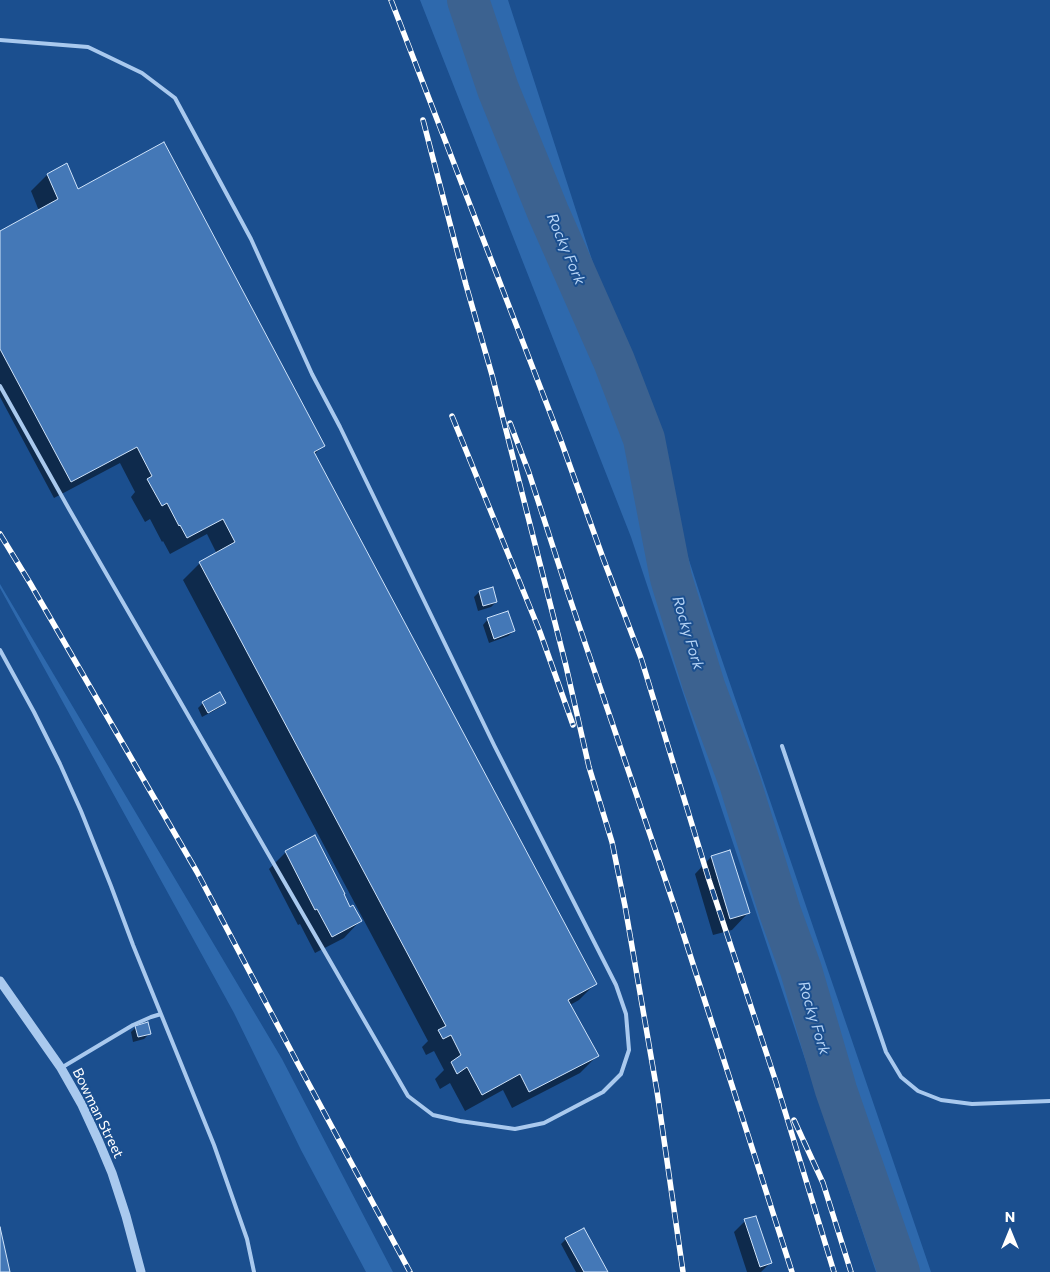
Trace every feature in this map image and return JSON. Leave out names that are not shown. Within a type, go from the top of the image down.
[{"type":"street","name":"Bowman Street","points":[[0,981],[61,1068],[85,1112],[112,1173],[141,1272]]},
{"type":"lane","points":[[0,40],[88,48],[142,73],[175,98],[250,239],[312,374],[340,427],[494,745],[616,985],[626,1014],[629,1050],[621,1074],[603,1092],[544,1123],[515,1129],[460,1121],[433,1114],[408,1096],[0,386]]},
{"type":"lane","points":[[0,650],[34,712],[81,811],[214,1146],[247,1239],[254,1272]]},
{"type":"lane","points":[[782,746],[886,1052],[901,1076],[918,1091],[941,1100],[972,1104],[1050,1101]]},
{"type":"lane","points":[[61,1068],[133,1025],[161,1014]]},
{"type":"shaded area","points":[[420,0],[508,0],[709,622],[931,1272],[876,1272],[631,537]]},
{"type":"shaded area","points":[[0,584],[282,1059],[393,1272],[366,1272],[301,1150],[234,1013],[0,588]]},
{"type":"building","points":[[164,142],[325,446],[314,452],[597,984],[568,1000],[599,1056],[529,1092],[520,1074],[482,1095],[467,1067],[457,1074],[451,1062],[461,1055],[451,1035],[443,1039],[438,1030],[446,1026],[199,562],[235,542],[223,519],[187,538],[167,503],[162,506],[147,479],[152,476],[137,447],[71,482],[0,349],[0,231],[58,199],[47,174],[67,163],[78,189]]},
{"type":"building","points":[[493,587],[497,602],[483,606],[479,591]]},
{"type":"building","points":[[508,611],[515,631],[494,639],[487,618]]},
{"type":"building","points":[[220,692],[226,703],[208,713],[202,702]]},
{"type":"building","points":[[315,835],[350,907],[353,905],[362,921],[332,937],[317,909],[315,910],[285,851]]},
{"type":"building","points":[[730,850],[750,913],[730,919],[711,856]]},
{"type":"building","points":[[148,1022],[151,1034],[138,1037],[135,1026]]},
{"type":"building","points":[[756,1216],[772,1263],[760,1267],[744,1219]]},
{"type":"building","points":[[0,1227],[10,1272],[0,1272]]},
{"type":"building","points":[[584,1228],[608,1272],[584,1272],[565,1238]]},
{"type":"waterway","name":"Rocky Fork","points":[[468,0],[498,89],[548,212],[614,361],[644,439],[671,578],[704,686],[740,783],[780,912],[801,970],[836,1090],[899,1272]]},
{"type":"railway","points":[[391,0],[561,441],[641,658],[709,880],[776,1082],[834,1272]]},
{"type":"railway","points":[[423,120],[466,285],[492,375],[566,666],[589,767],[612,842],[657,1091],[683,1272]]},
{"type":"railway","points":[[452,416],[540,632],[573,725]]},
{"type":"railway","points":[[510,423],[529,473],[675,908],[792,1272]]},
{"type":"railway","points":[[0,534],[197,872],[410,1272]]},
{"type":"railway","points":[[794,1120],[823,1183],[851,1272]]}]
